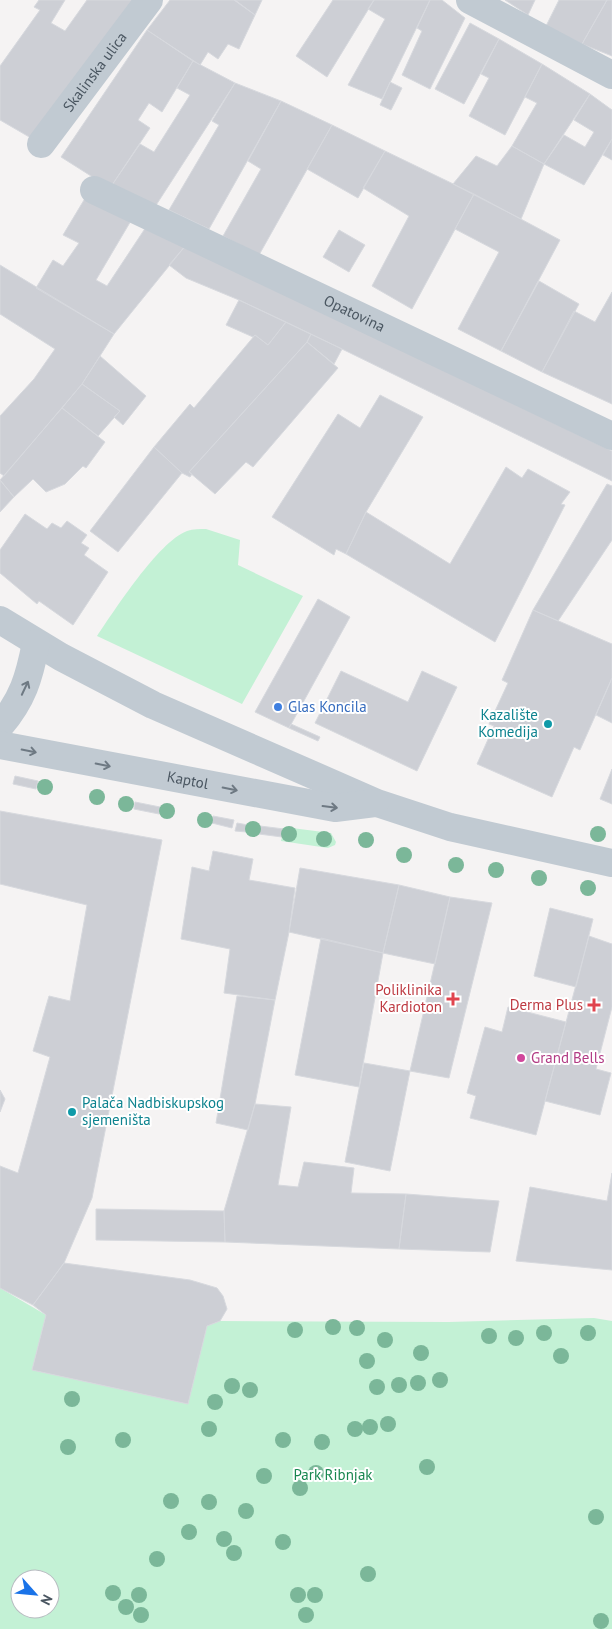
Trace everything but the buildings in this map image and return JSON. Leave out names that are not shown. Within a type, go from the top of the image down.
[{"type":"street","name":"Skalinska ulica","points":[[41,144],[149,0]]},
{"type":"street","points":[[470,0],[612,75]]},
{"type":"street","name":"Opatovina","points":[[94,190],[612,436]]},
{"type":"street","points":[[0,620],[36,643],[153,705],[377,803],[450,827],[612,864]]},
{"type":"street","points":[[0,726],[15,708],[29,678],[36,643]]},
{"type":"street","name":"Kaptol","points":[[0,745],[335,808],[377,803]]},
{"type":"green space","points":[[206,529],[240,540],[238,565],[303,596],[242,704],[97,636],[138,578],[163,548],[187,531]]},
{"type":"green space","points":[[284,827],[331,833],[336,842],[335,845],[328,848],[281,841]]},
{"type":"green space","name":"Park Ribnjak","points":[[0,1288],[46,1315],[32,1370],[188,1404],[207,1326],[220,1321],[449,1322],[594,1318],[612,1321],[612,1629],[0,1629]]},
{"type":"place","name":"Glas Koncila","points":[[278,707]]},
{"type":"place","name":"Kazalište Komedija","points":[[548,724]]},
{"type":"place","name":"Poliklinika Kardioton","points":[[453,999]]},
{"type":"place","name":"Derma Plus","points":[[594,1005]]},
{"type":"place","name":"Grand Bells","points":[[521,1058]]},
{"type":"place","name":"Palača Nadbiskupskog sjemeništa","points":[[72,1112]]}]
